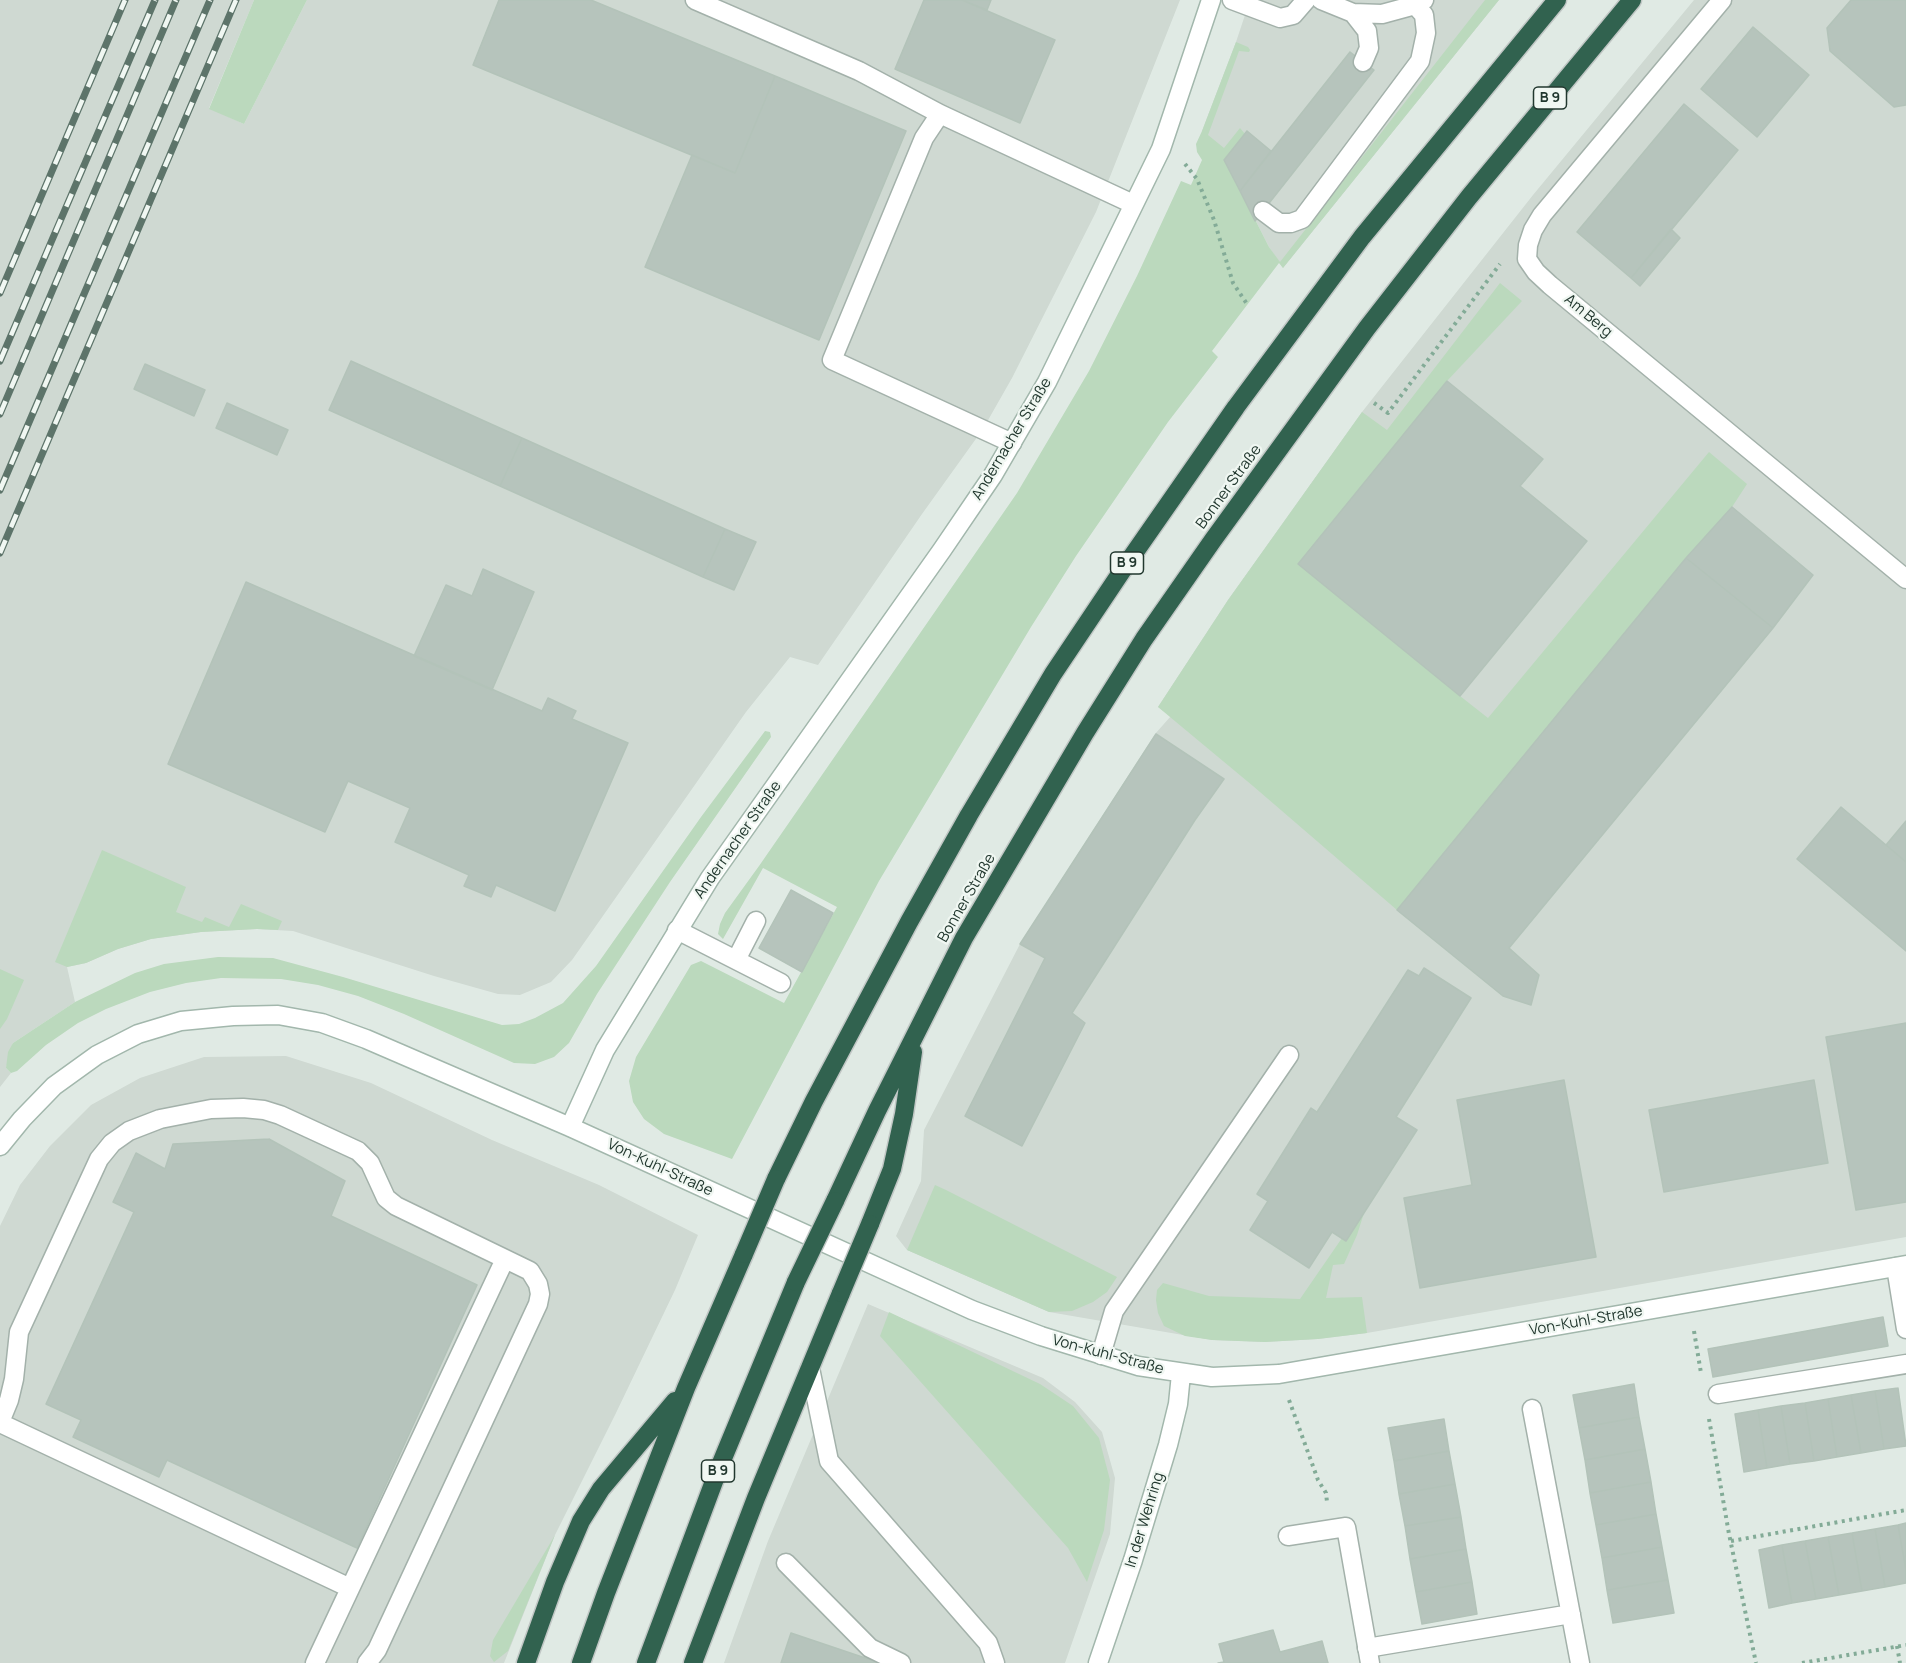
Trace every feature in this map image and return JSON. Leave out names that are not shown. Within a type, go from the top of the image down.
[{"type":"highway","name":"B 9","points":[[581,1663],[686,1388],[776,1179],[814,1101],[969,815],[1066,655],[1236,407],[1362,237],[1557,0]]},
{"type":"highway","name":"Bonner Straße","points":[[915,1036],[970,927],[1085,733],[1144,639],[1367,328],[1469,197],[1632,0]]},
{"type":"highway","name":"B 9","points":[[646,1663],[719,1468],[796,1282],[915,1036]]},
{"type":"highway","points":[[693,1663],[756,1498],[892,1169],[904,1114],[915,1036]]},
{"type":"highway","points":[[526,1663],[555,1582],[581,1521],[601,1489],[686,1388]]},
{"type":"street","points":[[695,0],[859,71],[940,114],[1133,204]]},
{"type":"street","name":"Andernacher Straße","points":[[570,1127],[605,1050],[677,930],[717,868],[993,475],[1047,382],[1161,149],[1211,0]]},
{"type":"street","points":[[1232,0],[1280,18],[1293,15],[1306,0]]},
{"type":"street","points":[[1263,211],[1279,223],[1291,223],[1302,219],[1420,61],[1426,33],[1420,2],[1382,14],[1353,13],[1321,0]]},
{"type":"street","points":[[1527,259],[1528,245],[1533,230],[1542,215],[1722,0]]},
{"type":"street","points":[[1353,13],[1367,31],[1369,48],[1363,62]]},
{"type":"street","points":[[940,114],[924,138],[832,360],[1012,443]]},
{"type":"street","name":"Am Berg","points":[[1527,259],[1536,272],[1550,285],[1906,579]]},
{"type":"street","points":[[736,960],[756,921]]},
{"type":"street","points":[[677,930],[781,983]]},
{"type":"street","points":[[0,1146],[54,1086],[97,1055],[138,1034],[181,1021],[233,1016],[278,1015],[322,1023],[406,1056],[570,1127]]},
{"type":"street","points":[[1101,1355],[1114,1311],[1289,1055]]},
{"type":"street","points":[[350,1588],[0,1423],[14,1379],[19,1332],[99,1159],[112,1143],[129,1131],[160,1119],[211,1109],[243,1108],[264,1110],[280,1115],[358,1151],[370,1163],[386,1198],[396,1206],[530,1271],[538,1284],[540,1294],[538,1304],[377,1650],[368,1663]]},
{"type":"street","name":"Von-Kuhl-Straße","points":[[570,1127],[972,1310],[1041,1336],[1101,1355],[1138,1366],[1181,1374],[1212,1377],[1279,1374],[1901,1266],[1906,1329]]},
{"type":"street","points":[[315,1663],[505,1259]]},
{"type":"street","points":[[1718,1394],[1906,1364]]},
{"type":"street","points":[[810,1368],[829,1461],[988,1643],[995,1663]]},
{"type":"street","name":"In der Wehring","points":[[1098,1663],[1168,1446],[1178,1404],[1181,1374]]},
{"type":"street","points":[[1532,1409],[1580,1663]]},
{"type":"street","points":[[1288,1536],[1346,1527],[1369,1656],[1571,1614]]},
{"type":"street","points":[[786,1563],[870,1648],[901,1663]]},
{"type":"path","points":[[1161,149],[1184,163],[1197,179],[1214,220],[1233,283],[1247,304]]},
{"type":"path","points":[[1374,403],[1388,413],[1500,264],[1527,259]]},
{"type":"path","points":[[1689,1303],[1703,1382]]},
{"type":"path","points":[[1709,1417],[1756,1663]]},
{"type":"path","points":[[1296,1420],[1318,1480]]},
{"type":"path","points":[[1731,1541],[1906,1510]]},
{"type":"path","points":[[1802,1663],[1906,1645]]},
{"type":"path","points":[[1897,1647],[1900,1663]]},
{"type":"shaded area","points":[[0,0],[254,0],[209,108],[244,124],[307,0],[1180,0],[1096,212],[1012,378],[983,429],[818,665],[790,657],[746,712],[572,960],[551,982],[520,995],[498,994],[293,931],[257,929],[201,932],[151,939],[118,949],[86,963],[67,967],[75,1002],[13,1043],[6,1068],[11,1073],[0,1087]]},
{"type":"shaded area","points":[[1250,0],[1499,0],[1283,268],[1269,247],[1225,160],[1202,131]]},
{"type":"shaded area","points":[[1694,0],[1906,0],[1906,1237],[1367,1333],[1265,1342],[1212,1340],[1049,1312],[907,1250],[896,1236],[921,1181],[924,1130],[1020,944],[1155,734],[1171,716],[1158,707],[1228,600],[1362,412],[1533,195]]},
{"type":"shaded area","points":[[286,1056],[371,1083],[492,1140],[599,1185],[698,1235],[675,1290],[555,1535],[504,1663],[0,1663],[0,1226],[20,1185],[50,1146],[91,1105],[140,1078],[204,1057]]},
{"type":"shaded area","points":[[868,1304],[1043,1378],[1075,1402],[1102,1432],[1115,1478],[1110,1534],[1065,1663],[724,1663],[768,1541]]},
{"type":"green space","points":[[254,0],[307,0],[244,124],[209,109]]},
{"type":"green space","points":[[1485,0],[1499,0],[1283,268],[1279,263],[1212,351],[1218,357],[1168,422],[1076,556],[879,881],[732,1159],[664,1134],[644,1119],[633,1102],[629,1081],[636,1057],[691,965],[701,961],[784,1003],[837,907],[763,868],[723,939],[718,934],[725,913],[1017,493],[1089,371],[1137,276],[1181,181],[1191,185],[1202,160],[1197,152],[1196,144],[1236,42],[1250,50],[1249,52],[1239,51],[1208,135],[1224,148],[1240,128],[1245,134],[1225,160],[1269,247],[1280,262]]},
{"type":"green space","points":[[1500,283],[1522,301],[1447,381],[1298,564],[1460,696],[1488,718],[1709,452],[1747,484],[1732,507],[1686,558],[1397,910],[1158,707],[1228,600],[1362,412],[1387,430]]},
{"type":"green space","points":[[765,731],[770,732],[771,737],[670,882],[597,994],[569,1043],[554,1057],[535,1064],[514,1063],[404,1014],[358,996],[318,985],[281,979],[221,978],[186,983],[150,992],[106,1009],[78,1023],[46,1045],[17,1071],[11,1073],[6,1068],[8,1052],[13,1043],[75,1002],[135,973],[164,964],[218,957],[273,958],[502,1025],[519,1024],[535,1018],[563,1003],[596,966]]},
{"type":"green space","points":[[102,850],[186,887],[176,912],[202,922],[205,917],[229,927],[241,904],[282,921],[278,930],[201,932],[151,939],[118,949],[86,963],[67,967],[55,962]]},
{"type":"green space","points":[[0,969],[24,980],[7,1019],[0,1029]]},
{"type":"green space","points":[[935,1185],[1117,1277],[1107,1292],[1093,1302],[1072,1311],[1049,1312],[907,1250]]},
{"type":"green space","points":[[1364,1213],[1344,1264],[1333,1265],[1326,1298],[1362,1297],[1367,1333],[1265,1342],[1212,1340],[1185,1336],[1164,1326],[1158,1313],[1156,1300],[1157,1290],[1163,1283],[1209,1296],[1300,1299],[1342,1238],[1346,1241]]},
{"type":"green space","points":[[889,1312],[1040,1384],[1073,1406],[1099,1438],[1110,1480],[1104,1530],[1087,1582],[1068,1548],[880,1336]]},
{"type":"green space","points":[[555,1535],[508,1651],[494,1662],[490,1656],[493,1640]]},
{"type":"building","points":[[499,0],[591,0],[775,76],[735,173],[473,65]]},
{"type":"building","points":[[924,0],[962,0],[1055,40],[1020,123],[895,69]]},
{"type":"building","points":[[962,0],[991,0],[987,10]]},
{"type":"building","points":[[1851,0],[1906,0],[1906,105],[1894,107],[1830,51],[1827,28]]},
{"type":"building","points":[[1753,27],[1809,75],[1757,137],[1701,89]]},
{"type":"building","points":[[1350,52],[1374,70],[1255,221],[1240,191]]},
{"type":"building","points":[[775,76],[906,131],[819,340],[645,267],[692,155],[735,173]]},
{"type":"building","points":[[1684,104],[1738,150],[1631,278],[1577,232]]},
{"type":"building","points":[[1247,131],[1271,151],[1240,191],[1224,160]]},
{"type":"building","points":[[1671,229],[1680,238],[1640,286],[1631,278]]},
{"type":"building","points":[[351,361],[522,438],[500,486],[329,410]]},
{"type":"building","points":[[145,364],[205,390],[194,416],[134,389]]},
{"type":"building","points":[[1447,381],[1543,459],[1520,486],[1587,541],[1460,696],[1298,564]]},
{"type":"building","points":[[227,403],[288,430],[277,455],[216,428]]},
{"type":"building","points":[[522,438],[725,529],[703,577],[500,486]]},
{"type":"building","points":[[1732,507],[1813,575],[1773,628],[1686,558]]},
{"type":"building","points":[[725,529],[756,542],[734,590],[703,577]]},
{"type":"building","points":[[1686,558],[1773,628],[1509,948],[1539,975],[1531,1005],[1503,996],[1397,910]]},
{"type":"building","points":[[483,569],[534,592],[492,690],[414,656],[446,585],[472,596]]},
{"type":"building","points":[[246,582],[542,711],[548,698],[576,711],[572,719],[628,743],[555,911],[496,885],[491,897],[464,886],[469,875],[395,842],[410,808],[348,781],[325,832],[168,764]]},
{"type":"building","points":[[1156,734],[1224,779],[1195,820],[1072,1013],[1085,1023],[1022,1146],[965,1116],[1045,958],[1020,944]]},
{"type":"building","points":[[1841,807],[1906,862],[1906,951],[1797,859]]},
{"type":"building","points":[[1906,821],[1906,862],[1886,845]]},
{"type":"building","points":[[791,890],[833,913],[802,972],[759,948]]},
{"type":"building","points":[[1424,968],[1471,998],[1396,1117],[1417,1130],[1346,1241],[1332,1232],[1309,1268],[1250,1230],[1268,1201],[1257,1194],[1311,1108],[1317,1112],[1408,970],[1419,976]]},
{"type":"building","points":[[1906,1023],[1906,1202],[1856,1210],[1826,1037]]},
{"type":"building","points":[[1564,1080],[1596,1257],[1420,1288],[1404,1198],[1472,1185],[1457,1100]]},
{"type":"building","points":[[1814,1080],[1828,1163],[1664,1192],[1649,1110]]},
{"type":"building","points":[[269,1139],[345,1181],[331,1216],[477,1285],[357,1548],[167,1460],[159,1477],[73,1437],[81,1420],[46,1404],[134,1212],[113,1202],[136,1153],[165,1169],[173,1144]]},
{"type":"building","points":[[1883,1317],[1888,1346],[1713,1377],[1708,1349]]},
{"type":"building","points":[[1634,1384],[1639,1417],[1579,1428],[1573,1395]]},
{"type":"building","points":[[1898,1388],[1906,1446],[1884,1449],[1875,1391]]},
{"type":"building","points":[[1875,1391],[1884,1449],[1861,1453],[1851,1395]]},
{"type":"building","points":[[1851,1395],[1861,1453],[1837,1457],[1828,1399]]},
{"type":"building","points":[[1828,1399],[1837,1457],[1814,1461],[1805,1403]]},
{"type":"building","points":[[1805,1403],[1814,1461],[1790,1464],[1781,1406]]},
{"type":"building","points":[[1781,1406],[1790,1464],[1767,1468],[1758,1410]]},
{"type":"building","points":[[1758,1410],[1767,1468],[1744,1472],[1735,1414]]},
{"type":"building","points":[[1639,1417],[1645,1449],[1585,1460],[1579,1428]]},
{"type":"building","points":[[1444,1419],[1449,1451],[1394,1461],[1388,1428]]},
{"type":"building","points":[[1645,1449],[1651,1482],[1590,1493],[1585,1460]]},
{"type":"building","points":[[1449,1451],[1455,1484],[1399,1494],[1394,1461]]},
{"type":"building","points":[[1651,1482],[1656,1514],[1596,1525],[1590,1493]]},
{"type":"building","points":[[1455,1484],[1461,1517],[1405,1526],[1399,1494]]},
{"type":"building","points":[[1656,1514],[1662,1547],[1602,1558],[1596,1525]]},
{"type":"building","points":[[1461,1517],[1466,1549],[1410,1559],[1405,1526]]},
{"type":"building","points":[[1906,1523],[1906,1570],[1898,1525]]},
{"type":"building","points":[[1898,1525],[1906,1583],[1885,1587],[1875,1529]]},
{"type":"building","points":[[1875,1529],[1885,1587],[1862,1591],[1852,1533]]},
{"type":"building","points":[[1852,1533],[1862,1591],[1839,1595],[1828,1537]]},
{"type":"building","points":[[1828,1537],[1839,1595],[1816,1599],[1805,1541]]},
{"type":"building","points":[[1805,1541],[1816,1599],[1792,1603],[1782,1545]]},
{"type":"building","points":[[1782,1545],[1792,1603],[1769,1608],[1759,1550]]},
{"type":"building","points":[[1662,1547],[1668,1580],[1607,1590],[1602,1558]]},
{"type":"building","points":[[1466,1549],[1472,1582],[1416,1592],[1410,1559]]},
{"type":"building","points":[[1668,1580],[1674,1613],[1613,1623],[1607,1590]]},
{"type":"building","points":[[1472,1582],[1477,1614],[1422,1624],[1416,1592]]},
{"type":"building","points":[[1273,1630],[1280,1652],[1322,1641],[1328,1663],[1218,1663],[1224,1662],[1219,1644]]},
{"type":"building","points":[[791,1633],[880,1663],[781,1663]]},
{"type":"railway","points":[[0,293],[125,0]]},
{"type":"railway","points":[[0,361],[155,0]]},
{"type":"railway","points":[[0,414],[176,0]]},
{"type":"railway","points":[[0,490],[210,0]]},
{"type":"railway","points":[[0,553],[236,0]]}]
